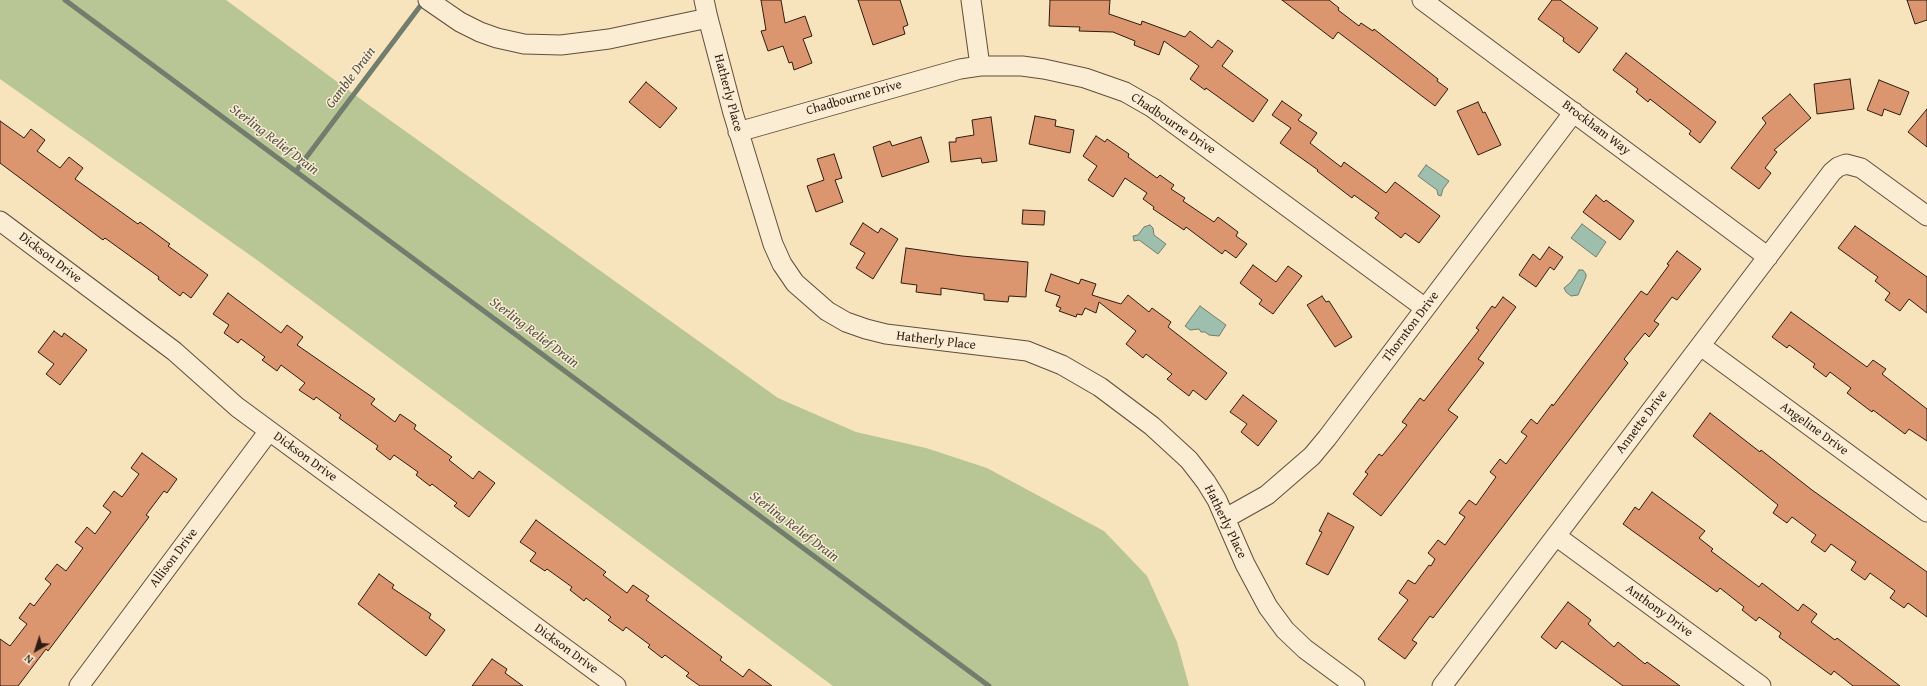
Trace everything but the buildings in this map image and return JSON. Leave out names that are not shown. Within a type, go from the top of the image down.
[{"type":"street","points":[[428,0],[460,22],[480,32],[524,44],[561,45],[609,39],[708,18]]},
{"type":"street","name":"Hatherly Place","points":[[704,0],[738,132],[773,244],[786,271],[795,283],[811,299],[846,322],[866,329],[886,334],[1026,352],[1062,365],[1100,387],[1173,444],[1206,482],[1226,518],[1245,564],[1268,607],[1286,630],[1305,649],[1355,686]]},
{"type":"street","points":[[971,0],[980,66]]},
{"type":"street","name":"Brockham Way","points":[[1422,0],[1768,257]]},
{"type":"street","name":"Chadbourne Drive","points":[[738,132],[924,78],[980,66],[1022,66],[1085,78],[1125,92],[1178,126],[1425,308]]},
{"type":"street","name":"Thornton Drive","points":[[1226,518],[1267,495],[1312,456],[1574,112]]},
{"type":"street","name":"Annette Drive","points":[[1442,686],[1832,172],[1838,167],[1846,164],[1861,168],[1927,216]]},
{"type":"street","name":"Dickson Drive","points":[[0,221],[174,351],[237,407],[616,686]]},
{"type":"street","name":"Angeline Drive","points":[[1701,346],[1927,512]]},
{"type":"street","name":"Allison Drive","points":[[79,686],[269,431]]},
{"type":"street","name":"Anthony Drive","points":[[1556,536],[1762,686]]},
{"type":"green space","name":"Sterling Relief Drain","points":[[0,0],[226,0],[366,103],[778,398],[856,432],[926,448],[987,468],[1104,531],[1147,576],[1177,642],[1189,686],[833,686],[257,260],[0,79]]},
{"type":"shaded area","points":[[1426,165],[1449,181],[1443,189],[1441,196],[1438,195],[1437,190],[1418,176]]},
{"type":"shaded area","points":[[1582,224],[1606,242],[1596,257],[1571,238]]},
{"type":"shaded area","points":[[1150,225],[1153,228],[1154,235],[1166,244],[1158,254],[1139,240],[1134,241],[1133,236],[1138,235],[1144,227]]},
{"type":"shaded area","points":[[1579,270],[1583,270],[1586,277],[1578,295],[1571,296],[1564,288],[1571,282]]},
{"type":"shaded area","points":[[1200,306],[1226,325],[1219,336],[1209,335],[1205,332],[1201,332],[1199,329],[1190,330],[1185,326]]},
{"type":"waterway","name":"Sterling Relief Drain","points":[[65,0],[989,686]]},
{"type":"waterway","name":"Gamble Drain","points":[[296,171],[424,1]]}]
